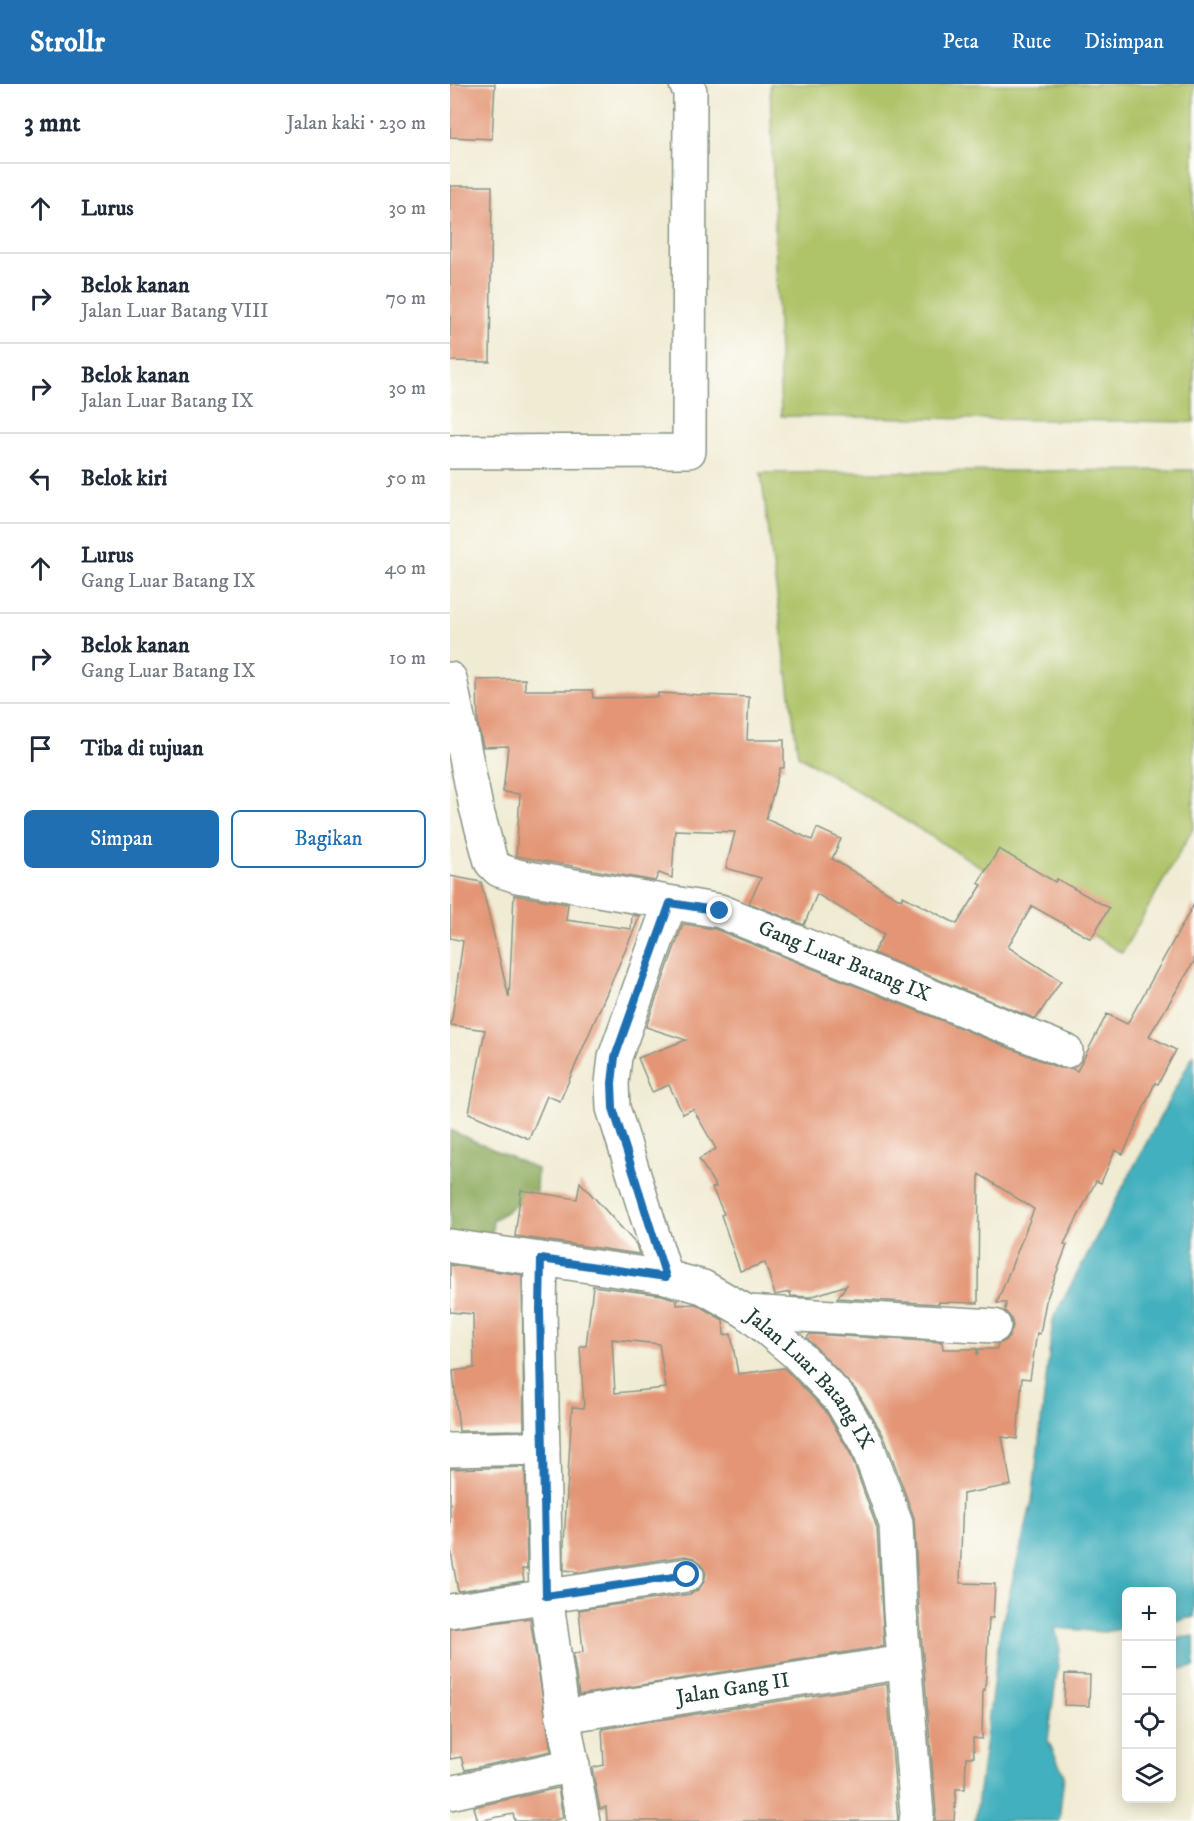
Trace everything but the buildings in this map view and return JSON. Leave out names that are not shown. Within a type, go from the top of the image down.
[{"type":"street","points":[[450,452],[689,451],[690,91],[686,84]]},
{"type":"street","name":"Gang Luar Batang IX","points":[[450,679],[476,807],[491,862],[499,870],[517,876],[720,911],[1066,1051]]},
{"type":"street","points":[[666,1277],[613,1108],[612,1083],[615,1057],[670,903]]},
{"type":"street","name":"Jalan Luar Batang IX","points":[[450,1246],[666,1277],[703,1287],[747,1312],[796,1353],[840,1399],[867,1445],[896,1524],[916,1821]]},
{"type":"street","points":[[541,1259],[546,1596],[563,1716],[583,1821]]},
{"type":"street","points":[[747,1312],[994,1326]]},
{"type":"street","points":[[450,1450],[543,1448]]},
{"type":"street","points":[[450,1611],[687,1575]]},
{"type":"street","name":"Jalan Gang II","points":[[563,1716],[904,1662]]},
{"type":"street","points":[[450,1793],[573,1765]]},
{"type":"green space","points":[[770,84],[1194,84],[1194,422],[781,416]]},
{"type":"green space","points":[[1194,470],[1194,827],[1122,953],[798,755],[761,473]]},
{"type":"green space","points":[[450,1130],[537,1169],[536,1192],[493,1220],[491,1240],[450,1234]]},
{"type":"water","points":[[1194,1053],[1194,1617],[1176,1620],[1176,1587],[1122,1587],[1122,1629],[1104,1632],[1055,1628],[1060,1650],[1048,1740],[1064,1775],[1059,1821],[975,1821],[1000,1632],[1032,1501],[1053,1319]]},
{"type":"water","points":[[1194,1636],[1194,1667],[1176,1669],[1176,1638]]},
{"type":"route","points":[[687,1575],[546,1596],[541,1259],[666,1277],[613,1108],[612,1083],[615,1057],[670,903],[720,911]]}]
